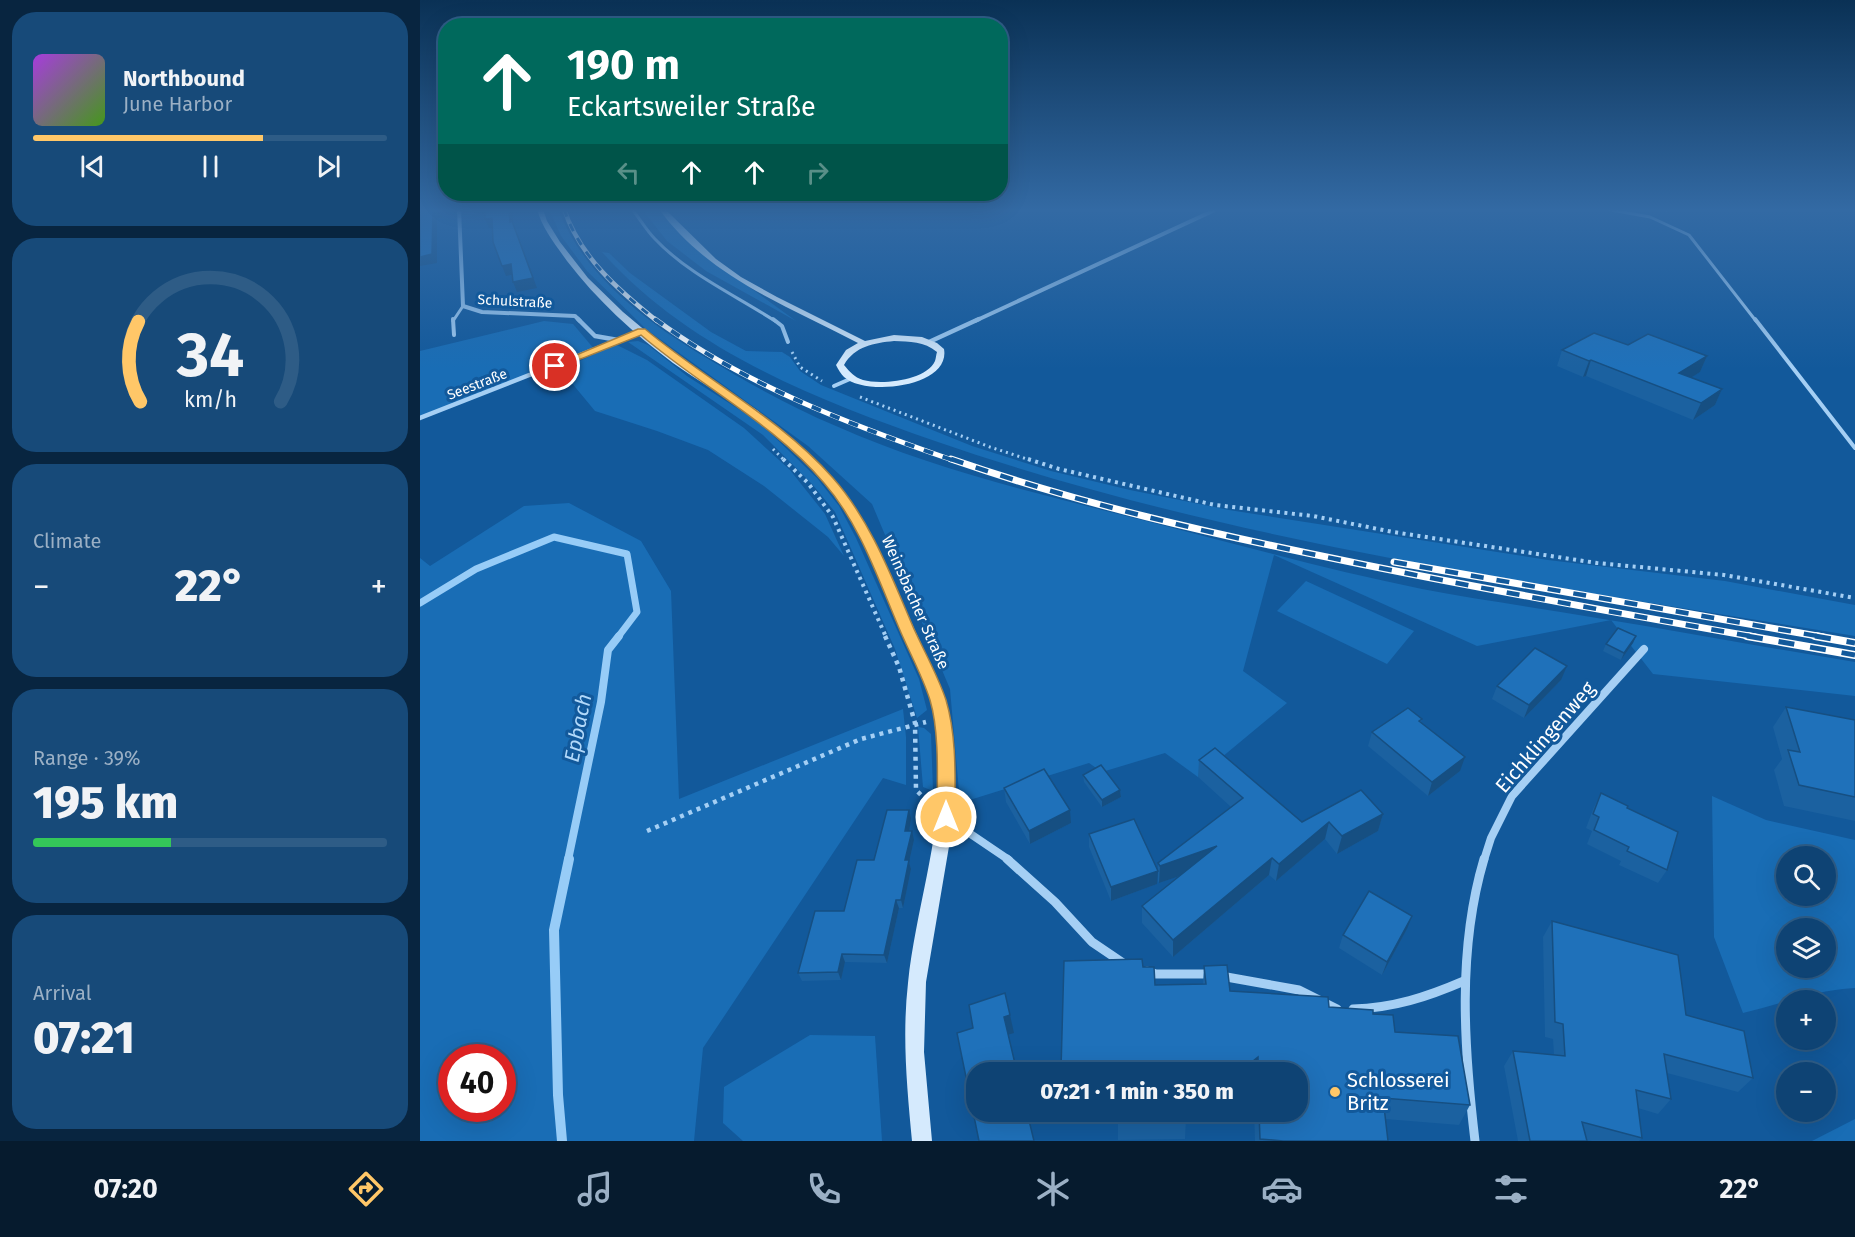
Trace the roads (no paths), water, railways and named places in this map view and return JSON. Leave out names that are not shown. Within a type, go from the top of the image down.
[{"type":"street","name":"Schulstraße","points":[[462,262],[464,306],[482,312],[575,316],[595,336],[618,340]]},
{"type":"street","name":"Weinsbacher Straße","points":[[572,262],[585,280],[620,314],[675,360],[755,413],[828,480],[853,514],[875,556],[927,672],[938,701],[942,721],[946,755],[946,817],[917,982],[914,1052],[922,1141]]},
{"type":"street","points":[[717,262],[778,300],[865,344]]},
{"type":"street","points":[[929,342],[940,351],[942,359],[938,366],[928,374],[914,380],[879,385],[850,379],[842,372],[840,365],[843,357],[865,344],[894,338],[929,342],[1102,262]]},
{"type":"street","name":"Seestraße","points":[[420,418],[642,331]]},
{"type":"street","name":"Eichklingenweg","points":[[1475,1141],[1469,1092],[1464,981],[1475,902],[1486,850],[1509,801],[1644,649]]},
{"type":"street","points":[[946,817],[1010,861],[1055,902],[1092,942],[1119,962],[1133,967],[1156,974],[1202,972],[1299,990],[1335,1009],[1376,1010],[1415,1002],[1464,981]]},
{"type":"lane","points":[[683,262],[698,274],[774,320],[782,327],[788,342]]},
{"type":"lane","points":[[1710,262],[1855,448]]},
{"type":"lane","points":[[454,335],[451,325],[453,317],[464,306]]},
{"type":"lane","points":[[834,386],[850,379]]},
{"type":"waterway","name":"Epbach","points":[[420,603],[476,569],[554,537],[627,554],[637,612],[618,637]]},
{"type":"waterway","name":"Epbach","points":[[568,860],[601,702],[608,650],[619,636]]},
{"type":"waterway","name":"Epbach","points":[[562,1141],[558,1095],[554,930],[569,859]]},
{"type":"railway","points":[[594,262],[615,285],[657,321]]},
{"type":"railway","points":[[655,319],[689,343],[725,364],[799,401],[838,418],[955,461]]},
{"type":"railway","points":[[951,459],[1097,504],[1246,540],[1448,581],[1755,637]]},
{"type":"railway","points":[[1394,562],[1823,637]]},
{"type":"railway","points":[[1747,636],[1855,655]]},
{"type":"railway","points":[[1815,636],[1855,643]]},
{"type":"place","name":"Schlosserei Britz","points":[[1335,1092]]}]
